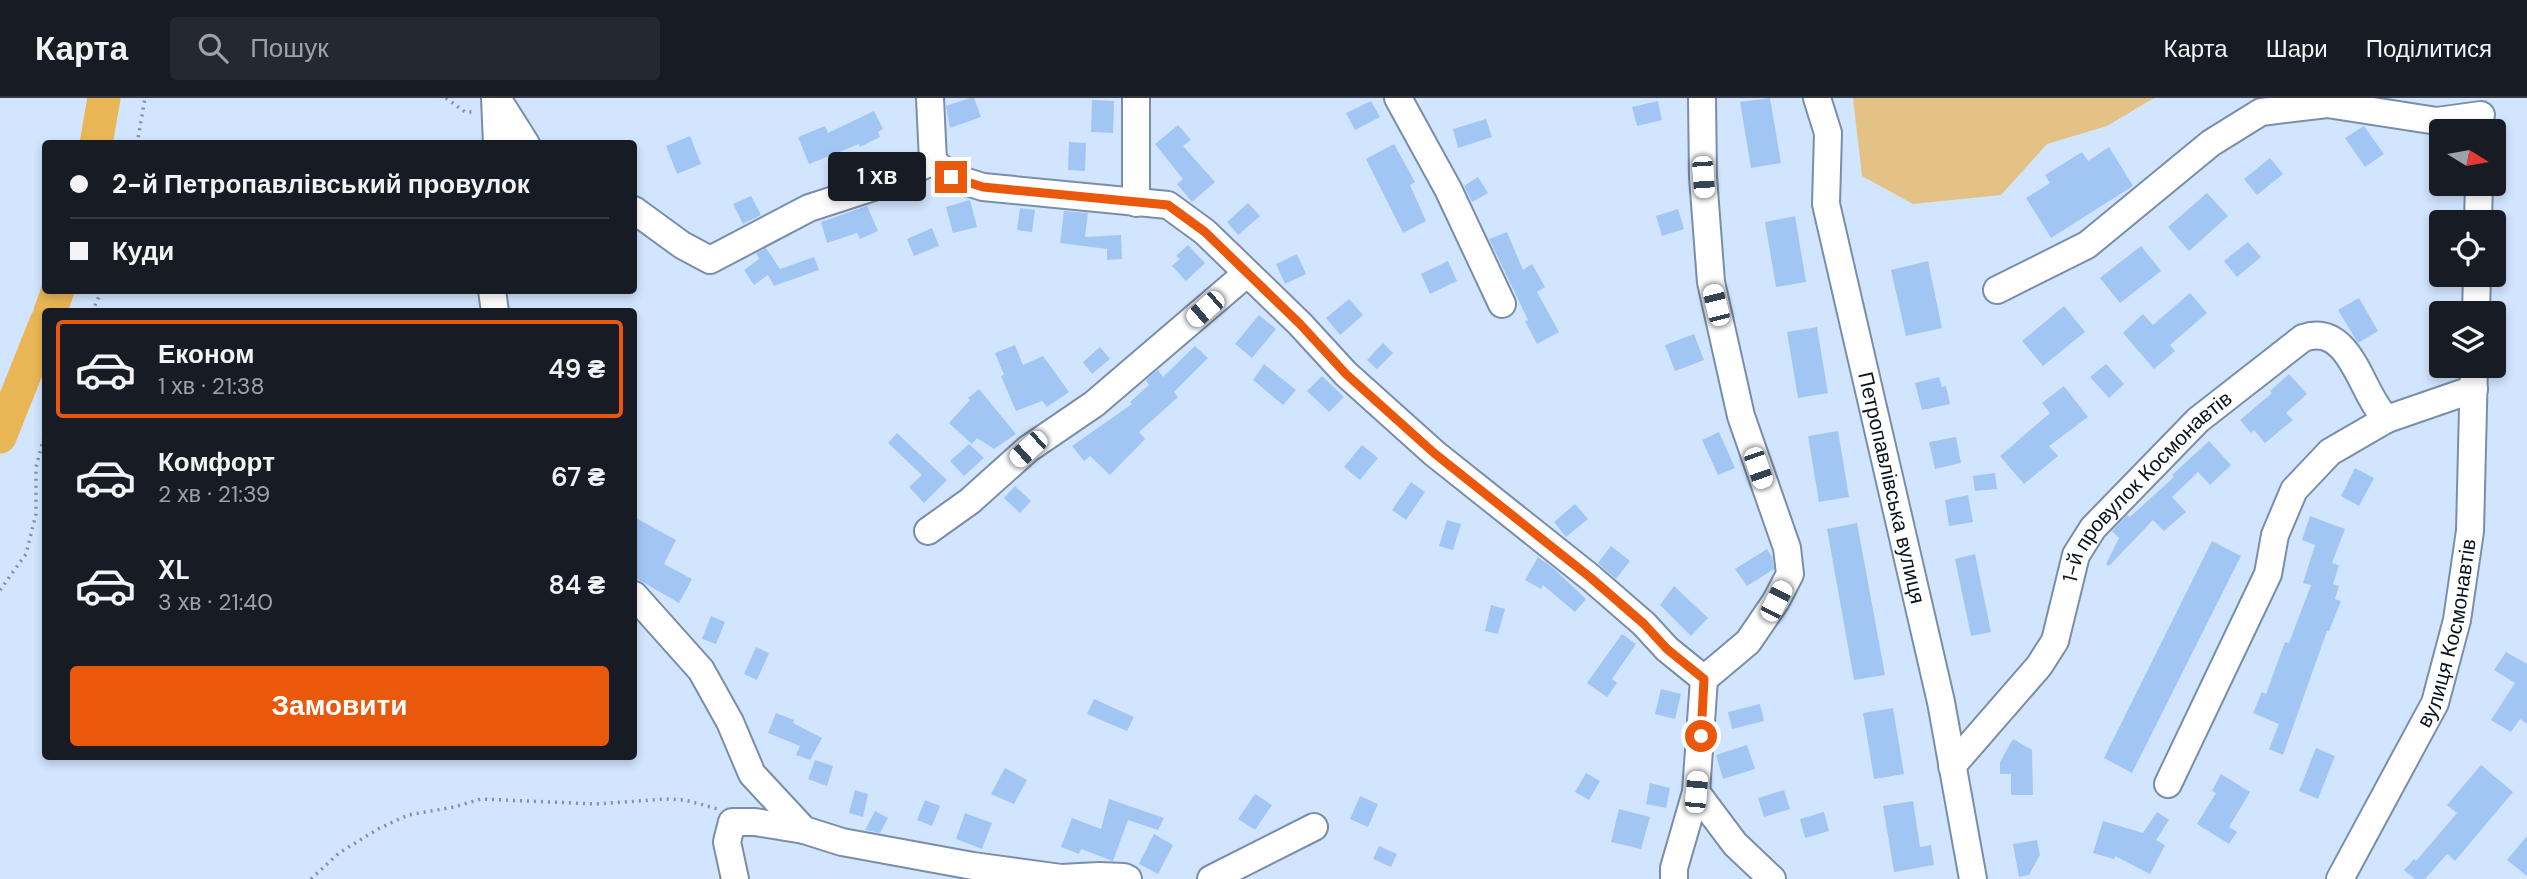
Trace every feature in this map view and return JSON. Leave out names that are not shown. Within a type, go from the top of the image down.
[{"type":"street","points":[[496,98],[497,140]]},
{"type":"street","points":[[496,98],[523,140]]},
{"type":"street","points":[[930,98],[933,161],[951,177],[983,187],[1168,205],[1205,232],[1300,324],[1346,374],[1434,453],[1591,578],[1644,624],[1667,649],[1704,679]]},
{"type":"street","points":[[1136,98],[1136,203]]},
{"type":"street","points":[[1398,98],[1448,189],[1502,304]]},
{"type":"street","points":[[1674,879],[1674,868],[1696,792],[1704,679],[1748,642],[1776,601],[1790,574],[1787,548],[1741,416],[1711,282],[1703,177],[1702,98]]},
{"type":"street","name":"Петропавлівська вулиця","points":[[1817,98],[1828,133],[1826,204],[1941,702],[1973,879]]},
{"type":"street","points":[[1997,290],[2087,245],[2211,143],[2261,112],[2327,104],[2437,121],[2482,115]]},
{"type":"street","points":[[637,212],[682,245],[710,260],[809,208],[886,183],[933,161]]},
{"type":"street","points":[[928,531],[970,501],[1028,449],[1094,404],[1246,274]]},
{"type":"street","name":"1-й провулок Космонавтів","points":[[1952,766],[2039,666],[2055,641],[2076,555],[2093,528],[2198,420],[2303,338],[2312,335],[2337,344],[2352,359],[2372,404],[2387,419]]},
{"type":"street","points":[[2168,784],[2268,574],[2276,534],[2294,490],[2330,452],[2387,419],[2472,378]]},
{"type":"street","name":"вулиця Космонавтів","points":[[2340,879],[2435,703],[2457,620],[2470,531],[2474,378]]},
{"type":"street","points":[[637,598],[701,670],[730,722],[752,774],[804,830]]},
{"type":"street","points":[[1696,792],[1735,844],[1772,879]]},
{"type":"street","points":[[735,879],[727,842],[732,822],[755,822],[804,830],[842,842],[973,866],[1061,878],[1099,876],[1128,879]]},
{"type":"street","points":[[1211,879],[1314,827]]},
{"type":"path","points":[[138,140],[145,98]]},
{"type":"path","points":[[446,98],[465,112]]},
{"type":"path","points":[[0,590],[26,554],[36,514],[36,467],[42,445]]},
{"type":"path","points":[[311,879],[339,853],[378,829],[408,816],[481,799],[596,804],[656,799],[685,800],[716,807],[732,822]]},
{"type":"shaded area","points":[[1853,98],[2154,98],[2107,126],[2047,144],[2001,195],[1913,204],[1862,176]]},
{"type":"building","points":[[974,98],[981,117],[950,128],[946,106]]},
{"type":"building","points":[[1770,98],[1781,163],[1751,168],[1740,102]]},
{"type":"building","points":[[1092,100],[1114,101],[1113,133],[1091,132]]},
{"type":"building","points":[[1371,101],[1380,117],[1355,130],[1346,113]]},
{"type":"building","points":[[1658,101],[1662,120],[1637,126],[1632,107]]},
{"type":"building","points":[[874,111],[883,129],[878,132],[880,137],[860,147],[859,144],[809,164],[798,137],[825,126],[828,133]]},
{"type":"building","points":[[1486,119],[1492,137],[1458,148],[1453,129]]},
{"type":"building","points":[[1178,125],[1191,140],[1183,146],[1215,182],[1192,202],[1177,184],[1183,179],[1155,144]]},
{"type":"building","points":[[2364,126],[2384,154],[2365,167],[2345,138]]},
{"type":"building","points":[[690,136],[701,164],[677,174],[666,146]]},
{"type":"building","points":[[1069,142],[1086,143],[1085,171],[1068,170]]},
{"type":"building","points":[[1394,144],[1415,182],[1410,185],[1426,221],[1403,233],[1366,159]]},
{"type":"building","points":[[2109,147],[2133,186],[2051,238],[2026,198],[2050,183],[2045,175],[2082,152],[2088,161]]},
{"type":"building","points":[[2270,158],[2283,174],[2257,195],[2244,179]]},
{"type":"building","points":[[1478,177],[1488,193],[1472,202],[1464,186]]},
{"type":"building","points":[[2207,193],[2228,216],[2189,251],[2168,227]]},
{"type":"building","points":[[751,196],[761,215],[743,224],[733,204]]},
{"type":"building","points":[[970,200],[977,227],[953,233],[946,207]]},
{"type":"building","points":[[1248,203],[1260,216],[1238,235],[1227,222]]},
{"type":"building","points":[[867,206],[878,231],[860,239],[857,233],[827,243],[821,222]]},
{"type":"building","points":[[1020,208],[1035,210],[1032,232],[1017,230]]},
{"type":"building","points":[[1678,209],[1684,229],[1662,236],[1656,216]]},
{"type":"building","points":[[1064,211],[1088,213],[1085,237],[1121,235],[1122,259],[1107,260],[1107,249],[1060,243]]},
{"type":"building","points":[[1795,216],[1806,282],[1776,287],[1765,222]]},
{"type":"building","points":[[932,228],[939,246],[914,256],[907,239]]},
{"type":"building","points":[[1507,232],[1523,270],[1532,264],[1545,287],[1537,292],[1559,332],[1537,344],[1489,239]]},
{"type":"building","points":[[2248,242],[2261,257],[2237,277],[2224,261]]},
{"type":"building","points":[[1188,245],[1205,263],[1186,281],[1172,266],[1180,259],[1176,256]]},
{"type":"building","points":[[2141,246],[2161,271],[2120,303],[2100,278]]},
{"type":"building","points":[[766,248],[780,269],[814,257],[819,270],[774,286],[768,275],[754,285],[744,270],[759,259],[756,253]]},
{"type":"building","points":[[1297,254],[1306,274],[1285,284],[1276,264]]},
{"type":"building","points":[[1448,261],[1457,281],[1430,294],[1421,274]]},
{"type":"building","points":[[1928,261],[1942,328],[1906,336],[1891,270]]},
{"type":"building","points":[[2190,293],[2207,313],[2170,345],[2175,351],[2154,369],[2123,333],[2143,314],[2153,325]]},
{"type":"building","points":[[2359,298],[2378,331],[2358,343],[2338,310]]},
{"type":"building","points":[[1349,299],[1363,315],[1340,335],[1326,318]]},
{"type":"building","points":[[2064,306],[2085,332],[2043,366],[2022,341]]},
{"type":"building","points":[[1259,315],[1276,329],[1252,358],[1235,344]]},
{"type":"building","points":[[1817,327],[1828,393],[1798,398],[1787,332]]},
{"type":"building","points":[[1694,334],[1704,360],[1675,371],[1665,345]]},
{"type":"building","points":[[1383,343],[1393,353],[1377,369],[1367,360]]},
{"type":"building","points":[[1015,345],[1023,365],[1043,356],[1069,392],[1047,407],[1042,401],[1016,411],[1001,376],[1004,375],[995,353]]},
{"type":"building","points":[[1195,346],[1208,358],[1174,392],[1178,397],[1139,432],[1145,439],[1110,475],[1090,456],[1084,461],[1072,446],[1132,404],[1130,402],[1149,385],[1146,380],[1158,370],[1163,377]]},
{"type":"building","points":[[1100,347],[1110,359],[1092,374],[1083,362]]},
{"type":"building","points":[[1264,364],[1296,390],[1283,405],[1253,380]]},
{"type":"building","points":[[2106,364],[2124,384],[2109,398],[2090,377]]},
{"type":"building","points":[[2289,374],[2307,394],[2286,413],[2293,420],[2265,443],[2254,430],[2251,433],[2240,420],[2272,393],[2270,391]]},
{"type":"building","points":[[1322,376],[1344,397],[1329,412],[1307,391]]},
{"type":"building","points":[[1939,377],[1942,387],[1946,386],[1950,404],[1922,410],[1915,383]]},
{"type":"building","points":[[2064,386],[2088,417],[2049,446],[2058,456],[2024,484],[2000,456],[2050,413],[2042,403]]},
{"type":"building","points":[[979,389],[1016,434],[994,449],[977,438],[972,444],[949,423],[970,400],[968,398]]},
{"type":"building","points":[[1838,431],[1849,497],[1819,502],[1808,436]]},
{"type":"building","points":[[1719,432],[1735,468],[1718,475],[1702,440]]},
{"type":"building","points":[[897,433],[947,480],[924,503],[909,487],[922,475],[888,443]]},
{"type":"building","points":[[1956,437],[1961,463],[1935,469],[1929,442]]},
{"type":"building","points":[[2209,441],[2231,465],[2210,485],[2198,472],[2172,497],[2186,512],[2164,531],[2153,520],[2109,566],[2106,564],[2119,538],[2112,531],[2127,515],[2130,517],[2174,477],[2172,475]]},
{"type":"building","points":[[969,444],[984,458],[964,476],[950,461]]},
{"type":"building","points":[[1362,445],[1378,458],[1360,480],[1344,467]]},
{"type":"building","points":[[2355,468],[2374,478],[2359,506],[2341,496]]},
{"type":"building","points":[[1995,473],[1997,489],[1975,491],[1973,476]]},
{"type":"building","points":[[1411,482],[1425,492],[1406,520],[1392,510]]},
{"type":"building","points":[[1015,486],[1031,501],[1020,513],[1004,498]]},
{"type":"building","points":[[1968,495],[1973,522],[1949,526],[1945,500]]},
{"type":"building","points":[[1575,504],[1588,519],[1566,537],[1554,522]]},
{"type":"building","points":[[2310,516],[2345,529],[2332,563],[2339,565],[2333,584],[2339,586],[2335,599],[2341,601],[2327,631],[2283,755],[2269,749],[2279,724],[2253,713],[2262,692],[2266,694],[2285,642],[2289,643],[2311,585],[2303,583],[2315,545],[2302,540]]},
{"type":"building","points":[[637,519],[676,540],[664,564],[692,579],[679,603],[637,579]]},
{"type":"building","points":[[1447,520],[1461,524],[1453,550],[1439,546]]},
{"type":"building","points":[[1857,523],[1885,675],[1854,680],[1827,529]]},
{"type":"building","points":[[2212,541],[2241,556],[2132,773],[2104,758]]},
{"type":"building","points":[[1611,546],[1630,561],[1616,579],[1598,563]]},
{"type":"building","points":[[1767,549],[1774,569],[1747,586],[1735,569]]},
{"type":"building","points":[[1975,554],[1991,632],[1971,636],[1955,559]]},
{"type":"building","points":[[1538,557],[1586,599],[1575,612],[1543,585],[1541,589],[1525,580]]},
{"type":"building","points":[[1674,586],[1708,618],[1691,636],[1660,605]]},
{"type":"building","points":[[1491,605],[1505,609],[1498,634],[1485,631]]},
{"type":"building","points":[[711,616],[725,622],[716,644],[702,639]]},
{"type":"building","points":[[1622,634],[1636,644],[1612,679],[1617,683],[1607,697],[1587,683]]},
{"type":"building","points":[[756,647],[769,653],[757,680],[744,674]]},
{"type":"building","points":[[2506,652],[2527,664],[2527,724],[2520,719],[2511,732],[2491,720],[2515,683],[2494,670]]},
{"type":"building","points":[[1661,689],[1681,694],[1675,719],[1655,714]]},
{"type":"building","points":[[1094,699],[1134,717],[1127,731],[1087,714]]},
{"type":"building","points":[[1760,704],[1764,721],[1732,729],[1728,712]]},
{"type":"building","points":[[1893,708],[1904,774],[1874,779],[1863,713]]},
{"type":"building","points":[[776,713],[794,720],[793,723],[822,738],[810,760],[796,755],[800,746],[768,733]]},
{"type":"building","points":[[2013,739],[2032,750],[2033,795],[2011,795],[2011,774],[2000,774],[2000,762]]},
{"type":"building","points":[[1747,745],[1755,769],[1723,779],[1716,755]]},
{"type":"building","points":[[2316,748],[2335,756],[2318,799],[2299,791]]},
{"type":"building","points":[[815,760],[833,766],[827,786],[808,779]]},
{"type":"building","points":[[2481,765],[2513,792],[2455,861],[2447,854],[2425,879],[2415,879],[2404,870],[2414,859],[2416,861],[2457,813],[2447,805]]},
{"type":"building","points":[[1005,768],[1027,780],[1014,804],[991,794]]},
{"type":"building","points":[[1586,773],[1600,781],[1589,800],[1575,792]]},
{"type":"building","points":[[2221,774],[2250,792],[2229,827],[2237,832],[2229,844],[2197,824],[2216,793],[2212,791]]},
{"type":"building","points":[[1650,783],[1670,788],[1666,808],[1646,804]]},
{"type":"building","points":[[855,790],[868,794],[863,817],[849,813]]},
{"type":"building","points":[[1784,790],[1790,809],[1764,817],[1758,798]]},
{"type":"building","points":[[1255,794],[1272,805],[1255,830],[1238,819]]},
{"type":"building","points":[[1360,796],[1378,804],[1368,827],[1350,819]]},
{"type":"building","points":[[1109,799],[1164,818],[1158,830],[1128,820],[1113,861],[1081,849],[1079,854],[1061,847],[1072,818],[1101,829]]},
{"type":"building","points":[[925,800],[940,806],[932,826],[917,820]]},
{"type":"building","points":[[1913,801],[1920,847],[1931,845],[1934,865],[1894,872],[1883,806]]},
{"type":"building","points":[[1619,809],[1650,817],[1641,849],[1611,842]]},
{"type":"building","points":[[875,811],[888,818],[880,833],[865,830]]},
{"type":"building","points":[[1824,812],[1829,831],[1805,838],[1800,819]]},
{"type":"building","points":[[2157,812],[2169,820],[2156,840],[2165,845],[2150,874],[2115,856],[2114,859],[2093,853],[2103,821],[2143,833]]},
{"type":"building","points":[[965,813],[992,823],[982,849],[956,839]]},
{"type":"building","points":[[1154,834],[1173,845],[1158,874],[1139,864]]},
{"type":"building","points":[[2527,836],[2527,876],[2507,860]]},
{"type":"building","points":[[2037,840],[2040,855],[2029,875],[2019,877],[2013,844]]},
{"type":"building","points":[[1379,846],[1397,854],[1391,867],[1373,859]]},
{"type":"waterway","points":[[97,140],[104,98]]},
{"type":"waterway","points":[[51,308],[57,294]]},
{"type":"waterway","points":[[0,437],[42,332]]},
{"type":"route","points":[[951,177],[983,187],[1168,205],[1205,232],[1300,324],[1346,374],[1434,453],[1591,578],[1644,624],[1667,649],[1704,679],[1701,736]]}]
